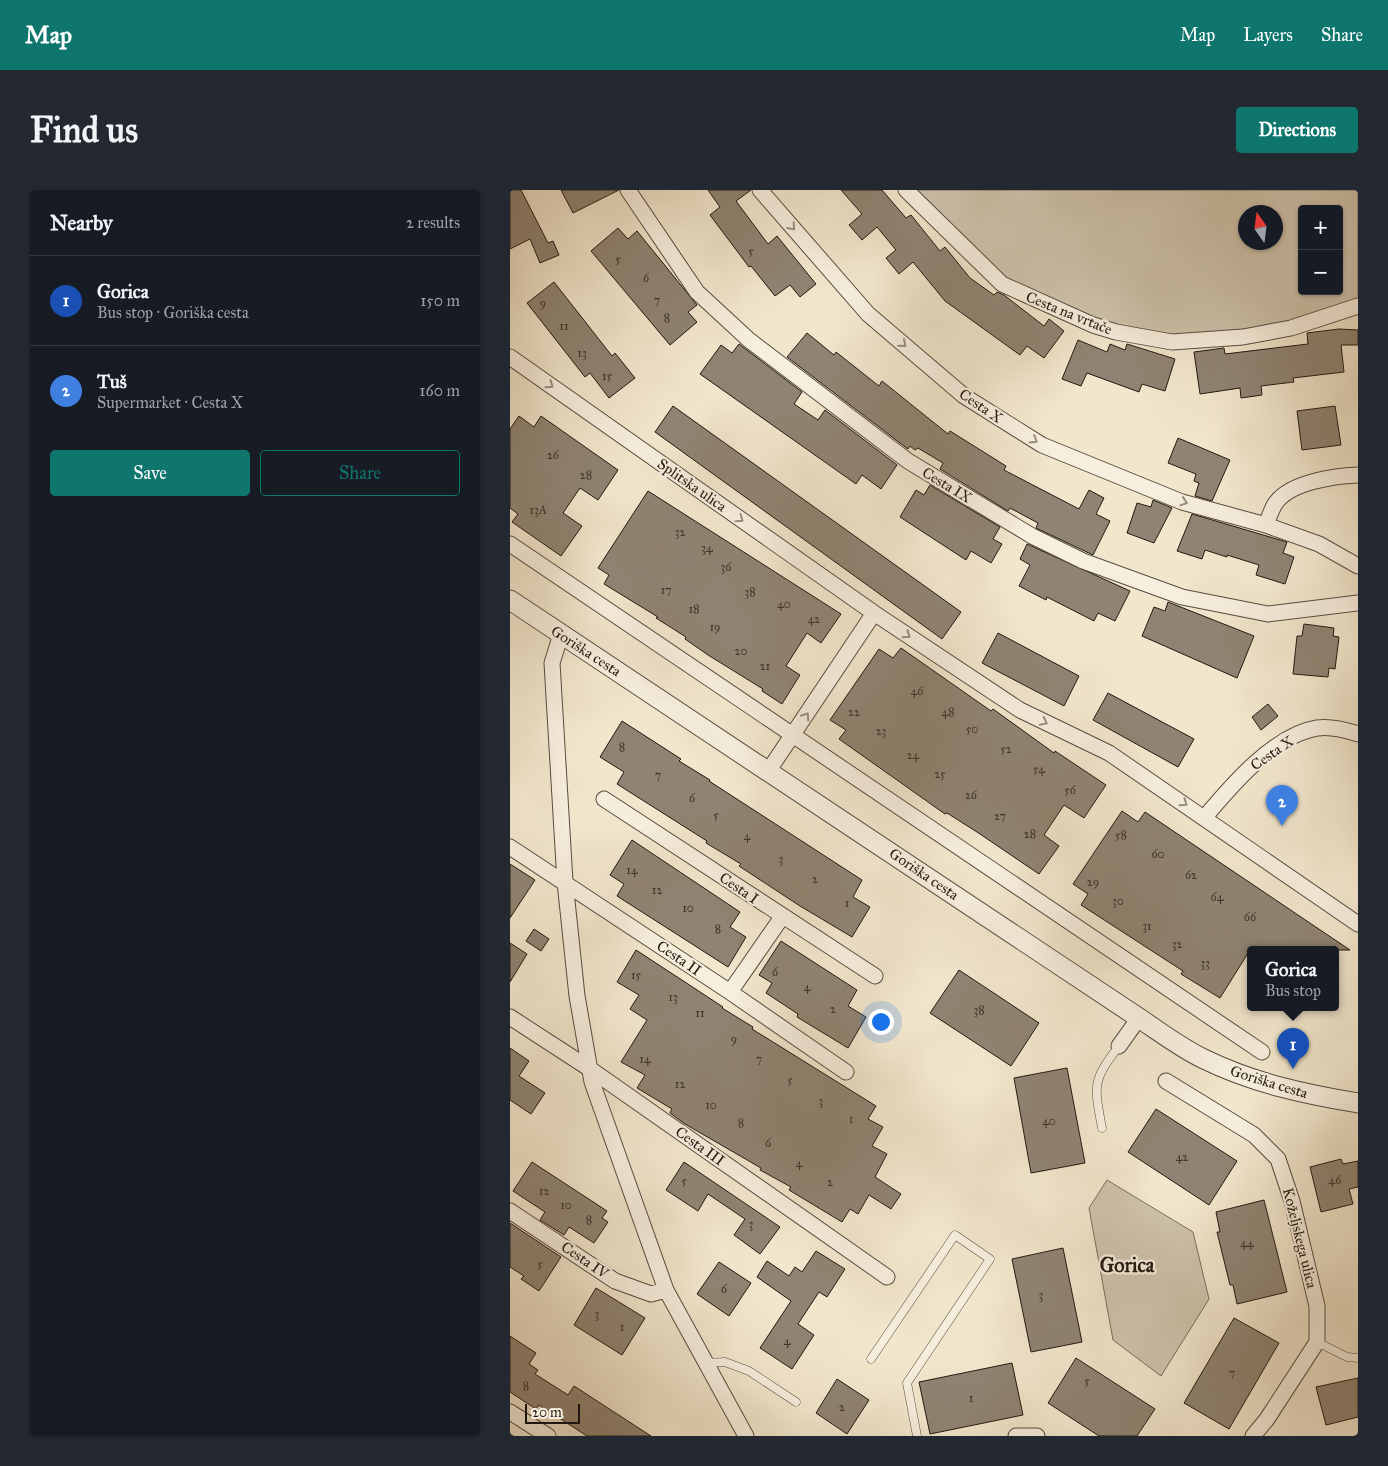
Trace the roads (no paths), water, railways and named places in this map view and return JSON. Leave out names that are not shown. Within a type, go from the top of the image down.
[{"type":"street","name":"Cesta IX","points":[[628,190],[697,292],[749,340],[908,461],[1032,536],[1083,561],[1182,598],[1268,614],[1358,603]]},
{"type":"street","name":"Cesta X","points":[[760,190],[868,314],[964,396],[1042,445],[1182,502],[1266,525],[1319,544],[1358,566]]},
{"type":"street","name":"Cesta na vrtače","points":[[906,190],[1002,284],[1093,325],[1116,332],[1172,342],[1243,337],[1291,328],[1358,306]]},
{"type":"street","name":"Splitska ulica","points":[[510,357],[874,613],[1020,710],[1109,753],[1205,817],[1358,924]]},
{"type":"street","points":[[1266,525],[1276,502],[1299,486],[1332,476],[1358,474]]},
{"type":"street","points":[[510,544],[1262,1052]]},
{"type":"street","name":"Goriška cesta","points":[[510,600],[1202,1058],[1242,1076],[1301,1094],[1358,1103]]},
{"type":"street","points":[[769,770],[874,613]]},
{"type":"street","points":[[561,634],[552,663],[565,882],[577,996],[592,1082],[666,1290],[744,1435]]},
{"type":"street","name":"Cesta X","points":[[1205,817],[1237,779],[1273,749],[1300,733],[1317,728],[1345,729],[1358,734]]},
{"type":"street","name":"Cesta I","points":[[604,799],[875,976]]},
{"type":"street","name":"Cesta II","points":[[510,847],[730,992],[846,1072]]},
{"type":"street","points":[[730,992],[782,917]]},
{"type":"street","name":"Cesta III","points":[[510,1017],[590,1069],[887,1277]]},
{"type":"street","points":[[1119,1046],[1139,1018]]},
{"type":"street","name":"Koželjskega ulica","points":[[1166,1081],[1254,1135],[1278,1159],[1292,1201],[1317,1306],[1318,1342]]},
{"type":"street","name":"Cesta IV","points":[[510,1211],[615,1281],[651,1294],[666,1290]]},
{"type":"street","points":[[1253,1436],[1318,1342]]},
{"type":"street","points":[[510,1412],[548,1436]]},
{"type":"street","points":[[1016,1436],[1037,1436]]},
{"type":"lane","points":[[1102,1128],[1095,1089],[1100,1070],[1119,1046]]},
{"type":"lane","points":[[871,1359],[955,1235],[990,1259],[907,1383],[916,1436]]},
{"type":"lane","points":[[1318,1342],[1348,1357],[1358,1358]]},
{"type":"lane","points":[[704,1363],[725,1362],[749,1371],[796,1402]]},
{"type":"place","name":"Tuš","points":[[1282,826]]},
{"type":"place","name":"Gorica","points":[[1293,1069]]},
{"type":"district","name":"Gorica","points":[[1127,1265]]}]
